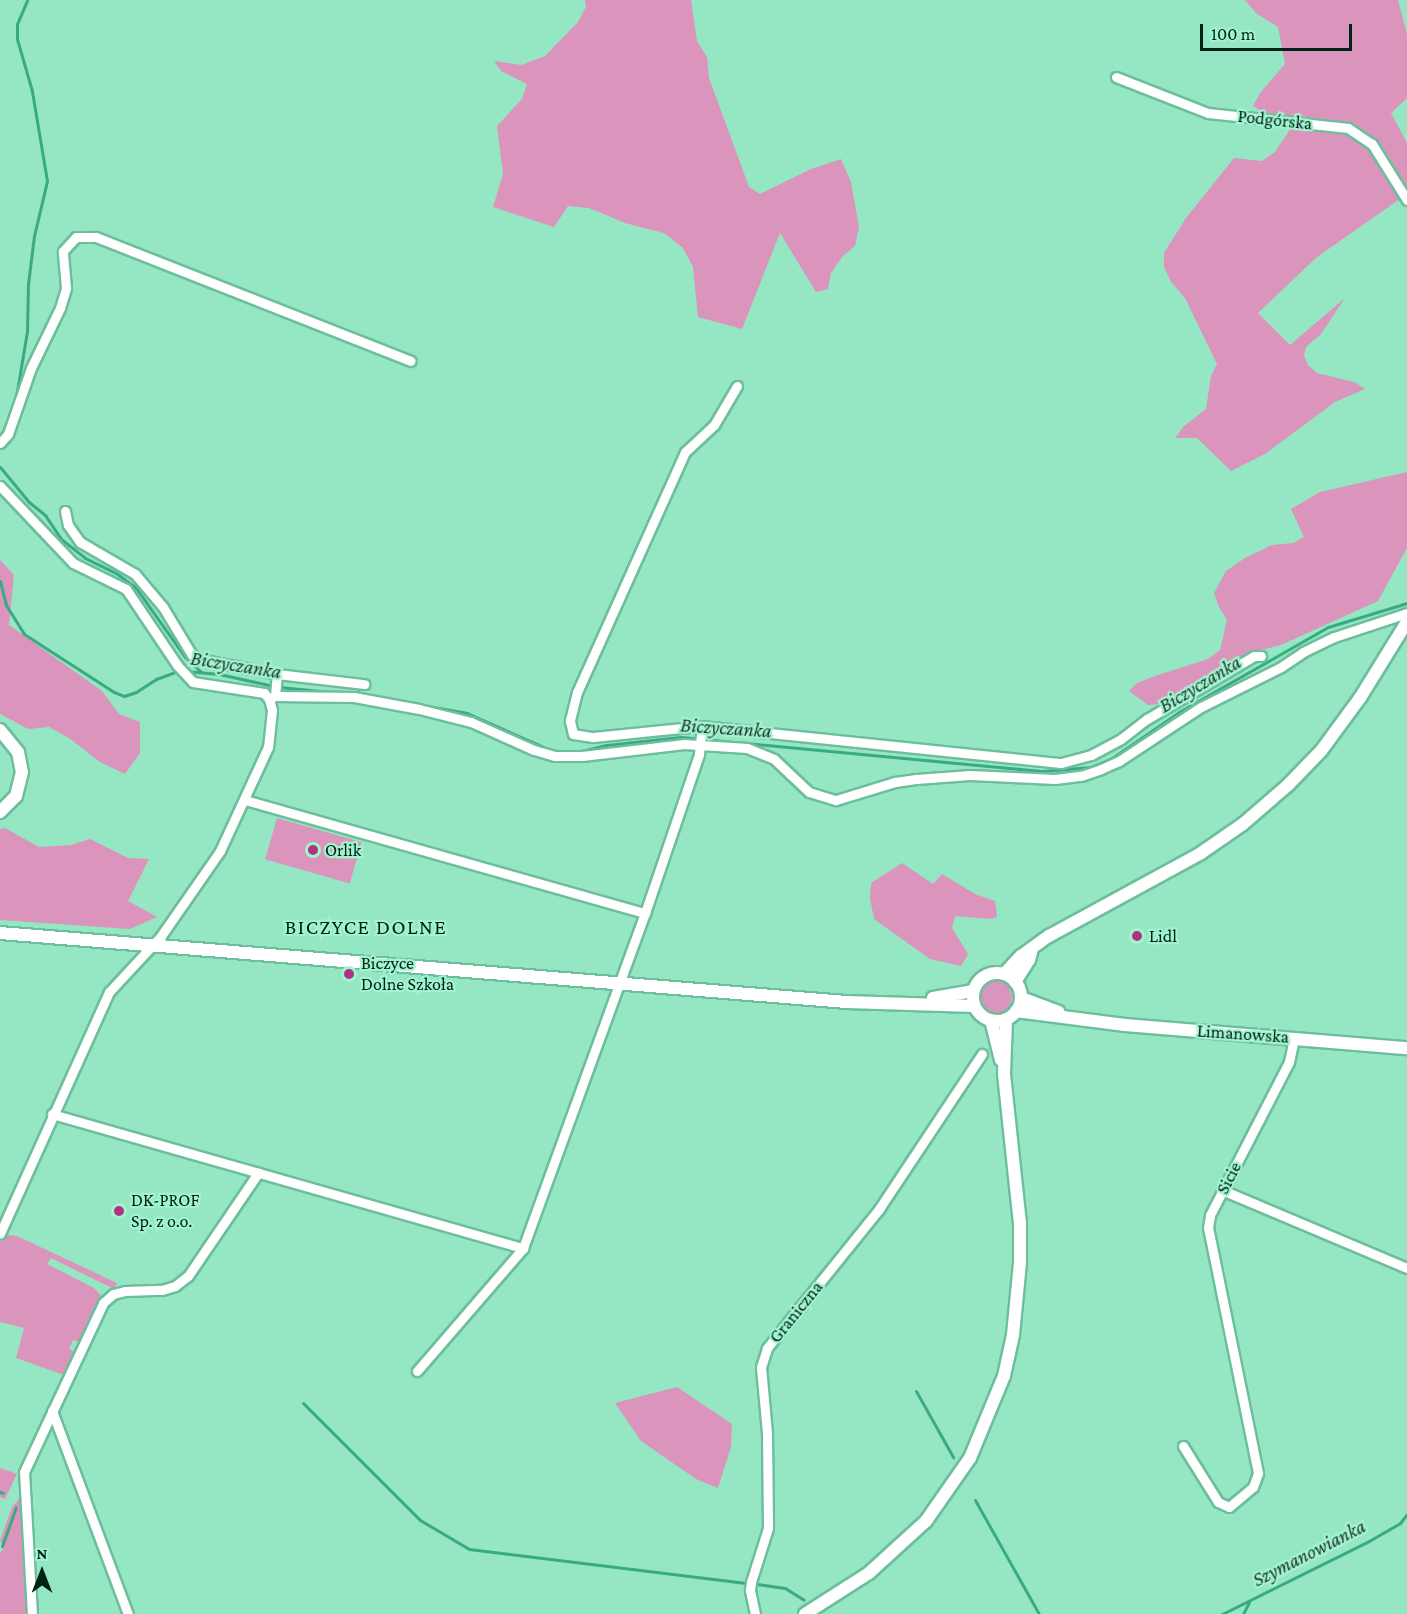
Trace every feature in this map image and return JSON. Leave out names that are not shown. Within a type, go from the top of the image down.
[{"type":"main road","points":[[1004,974],[1021,956],[1068,924],[1201,853],[1243,824],[1288,785],[1321,751],[1350,714],[1407,622]]},
{"type":"main road","points":[[0,730],[18,752],[22,772],[18,792],[0,812]]},
{"type":"main road","points":[[0,933],[874,1004],[974,1006]]},
{"type":"main road","points":[[1015,982],[1029,960],[1032,949]]},
{"type":"main road","points":[[993,973],[1004,974],[1015,982],[1021,998],[1016,1011],[1006,1019],[991,1020],[981,1015],[974,1006],[973,991],[983,977],[993,973]]},
{"type":"main road","points":[[909,1003],[973,991]]},
{"type":"main road","name":"Limanowska","points":[[1021,998],[1080,1020]]},
{"type":"main road","name":"Limanowska","points":[[1016,1011],[1080,1020],[1407,1048]]},
{"type":"main road","points":[[1004,1074],[1006,1019]]},
{"type":"main road","points":[[805,1614],[869,1573],[926,1521],[970,1458],[993,1408],[1004,1376],[1013,1335],[1020,1262],[1020,1224],[1004,1074],[991,1020]]},
{"type":"street","name":"Podgórska","points":[[1116,76],[1208,113],[1348,128],[1372,144],[1407,200]]},
{"type":"street","points":[[0,443],[8,434],[31,368],[60,308],[66,288],[63,251],[76,237],[96,237],[410,361]]},
{"type":"street","points":[[737,386],[714,425],[685,452],[577,692],[570,721],[573,734],[593,737],[702,726],[1061,763],[1092,755],[1254,656],[1262,656]]},
{"type":"street","points":[[0,486],[73,563],[126,589],[179,668],[193,682],[264,693],[274,688],[364,684]]},
{"type":"street","points":[[65,511],[68,525],[80,542],[135,574],[163,607],[192,655],[274,688],[419,709],[471,722],[534,750],[555,756],[582,756],[643,747],[702,744],[747,748],[774,759],[809,792],[836,800],[895,782],[916,779],[970,775],[1055,779],[1081,776],[1119,761],[1201,707],[1281,668],[1303,652],[1334,637],[1407,613]]},
{"type":"street","points":[[126,589],[135,574]]},
{"type":"street","points":[[0,1233],[109,992],[154,945],[220,851],[268,747],[274,688]]},
{"type":"street","points":[[417,1371],[523,1248],[645,913],[702,744],[702,726]]},
{"type":"street","points":[[245,800],[645,913]]},
{"type":"street","name":"Sicie","points":[[1183,1446],[1218,1502],[1229,1507],[1253,1486],[1258,1473],[1208,1228],[1210,1215],[1222,1190],[1289,1062],[1293,1038]]},
{"type":"street","name":"Graniczna","points":[[755,1614],[751,1582],[768,1528],[767,1434],[761,1367],[767,1348],[879,1209],[982,1054]]},
{"type":"street","points":[[52,1114],[523,1248]]},
{"type":"street","points":[[33,1614],[23,1477],[103,1303],[113,1294],[125,1291],[162,1290],[175,1286],[188,1276],[258,1173]]},
{"type":"street","points":[[1222,1190],[1407,1268]]},
{"type":"street","points":[[52,1411],[128,1614]]},
{"type":"shaded area","points":[[585,0],[691,0],[697,41],[707,57],[709,78],[749,187],[760,194],[811,169],[841,159],[851,182],[859,227],[855,246],[843,256],[831,273],[828,289],[816,292],[780,233],[742,329],[698,317],[693,267],[683,248],[664,233],[625,223],[589,208],[568,206],[554,227],[493,207],[503,174],[497,126],[522,99],[527,84],[501,71],[494,61],[521,65],[545,56],[578,22],[586,7]]},
{"type":"shaded area","points":[[1245,0],[1398,0],[1407,34],[1407,98],[1391,113],[1407,143],[1407,194],[1317,257],[1258,313],[1290,345],[1345,298],[1321,334],[1306,347],[1304,355],[1308,365],[1317,373],[1354,382],[1365,389],[1335,402],[1265,454],[1231,471],[1197,438],[1175,438],[1183,427],[1206,409],[1211,376],[1217,364],[1185,298],[1171,282],[1164,267],[1164,253],[1186,218],[1234,158],[1262,161],[1275,152],[1291,128],[1253,106],[1260,93],[1285,64],[1278,27],[1256,13]]},
{"type":"shaded area","points":[[1407,472],[1407,548],[1378,601],[1281,645],[1245,654],[1161,704],[1148,705],[1129,691],[1137,683],[1208,659],[1220,650],[1227,620],[1214,593],[1226,571],[1245,558],[1272,545],[1293,543],[1304,537],[1291,509],[1320,492]]},
{"type":"shaded area","points":[[0,560],[14,575],[9,625],[102,691],[119,714],[140,722],[140,753],[125,774],[100,762],[69,738],[49,727],[28,729],[0,714]]},
{"type":"shaded area","name":"Orlik","points":[[277,818],[362,842],[350,884],[265,859]]},
{"type":"shaded area","points":[[5,828],[39,847],[71,845],[90,839],[128,858],[149,859],[128,901],[157,917],[130,929],[0,920],[0,829]]},
{"type":"shaded area","points":[[902,863],[933,884],[942,874],[975,894],[995,901],[997,917],[989,919],[955,916],[952,928],[968,954],[961,966],[930,959],[874,919],[870,898],[871,883]]},
{"type":"shaded area","points":[[996,981],[1007,986],[1012,997],[1007,1008],[996,1013],[985,1008],[980,997],[985,986]]},
{"type":"shaded area","points":[[8,1235],[17,1236],[117,1283],[114,1289],[51,1258],[47,1264],[94,1288],[103,1298],[80,1342],[73,1340],[69,1349],[75,1352],[64,1375],[16,1358],[24,1328],[0,1322],[0,1242]]},
{"type":"shaded area","points":[[677,1387],[732,1424],[731,1447],[718,1488],[696,1479],[641,1441],[615,1403]]},
{"type":"shaded area","points":[[0,1468],[17,1474],[5,1499],[0,1497]]},
{"type":"shaded area","points":[[19,1499],[22,1500],[29,1614],[0,1614],[0,1553],[4,1547],[0,1541],[12,1507]]},
{"type":"waterway","points":[[16,397],[27,331],[28,284],[34,236],[47,181],[32,91],[17,39],[17,24],[27,0]]},
{"type":"waterway","points":[[1,436],[8,420]]},
{"type":"waterway","points":[[0,467],[29,502],[45,515],[61,539],[85,558],[116,573],[136,588],[185,657],[201,672]]},
{"type":"waterway","name":"Biczyczanka","points":[[0,581],[6,605],[24,634],[114,692],[124,696],[136,692],[156,679],[178,671]]},
{"type":"waterway","name":"Biczyczanka","points":[[578,752],[607,745],[681,737],[1043,771],[1091,767],[1112,758],[1179,712],[1328,627],[1407,603]]},
{"type":"waterway","name":"Biczyczanka","points":[[185,671],[219,674],[273,686]]},
{"type":"waterway","name":"Biczyczanka","points":[[279,687],[341,693]]},
{"type":"waterway","name":"Biczyczanka","points":[[422,705],[467,713],[548,749]]},
{"type":"waterway","points":[[916,1391],[953,1457]]},
{"type":"waterway","points":[[303,1403],[420,1520],[469,1549],[744,1583]]},
{"type":"waterway","points":[[975,1500],[1039,1614]]},
{"type":"waterway","points":[[2,1546],[16,1507]]},
{"type":"waterway","name":"Szymanowianka","points":[[1222,1614],[1369,1541],[1400,1523],[1407,1514]]},
{"type":"waterway","points":[[757,1584],[785,1588],[804,1600]]},
{"type":"waterway","points":[[1243,1614],[1249,1602]]},
{"type":"place","name":"Orlik","points":[[313,850]]},
{"type":"place","name":"Lidl","points":[[1137,936]]},
{"type":"place","name":"Biczyce Dolne Szkoła","points":[[349,974]]},
{"type":"place","name":"DK-PROF Sp. z o.o.","points":[[119,1211]]},
{"type":"district","name":"BICZYCE DOLNE","points":[[366,927]]}]
